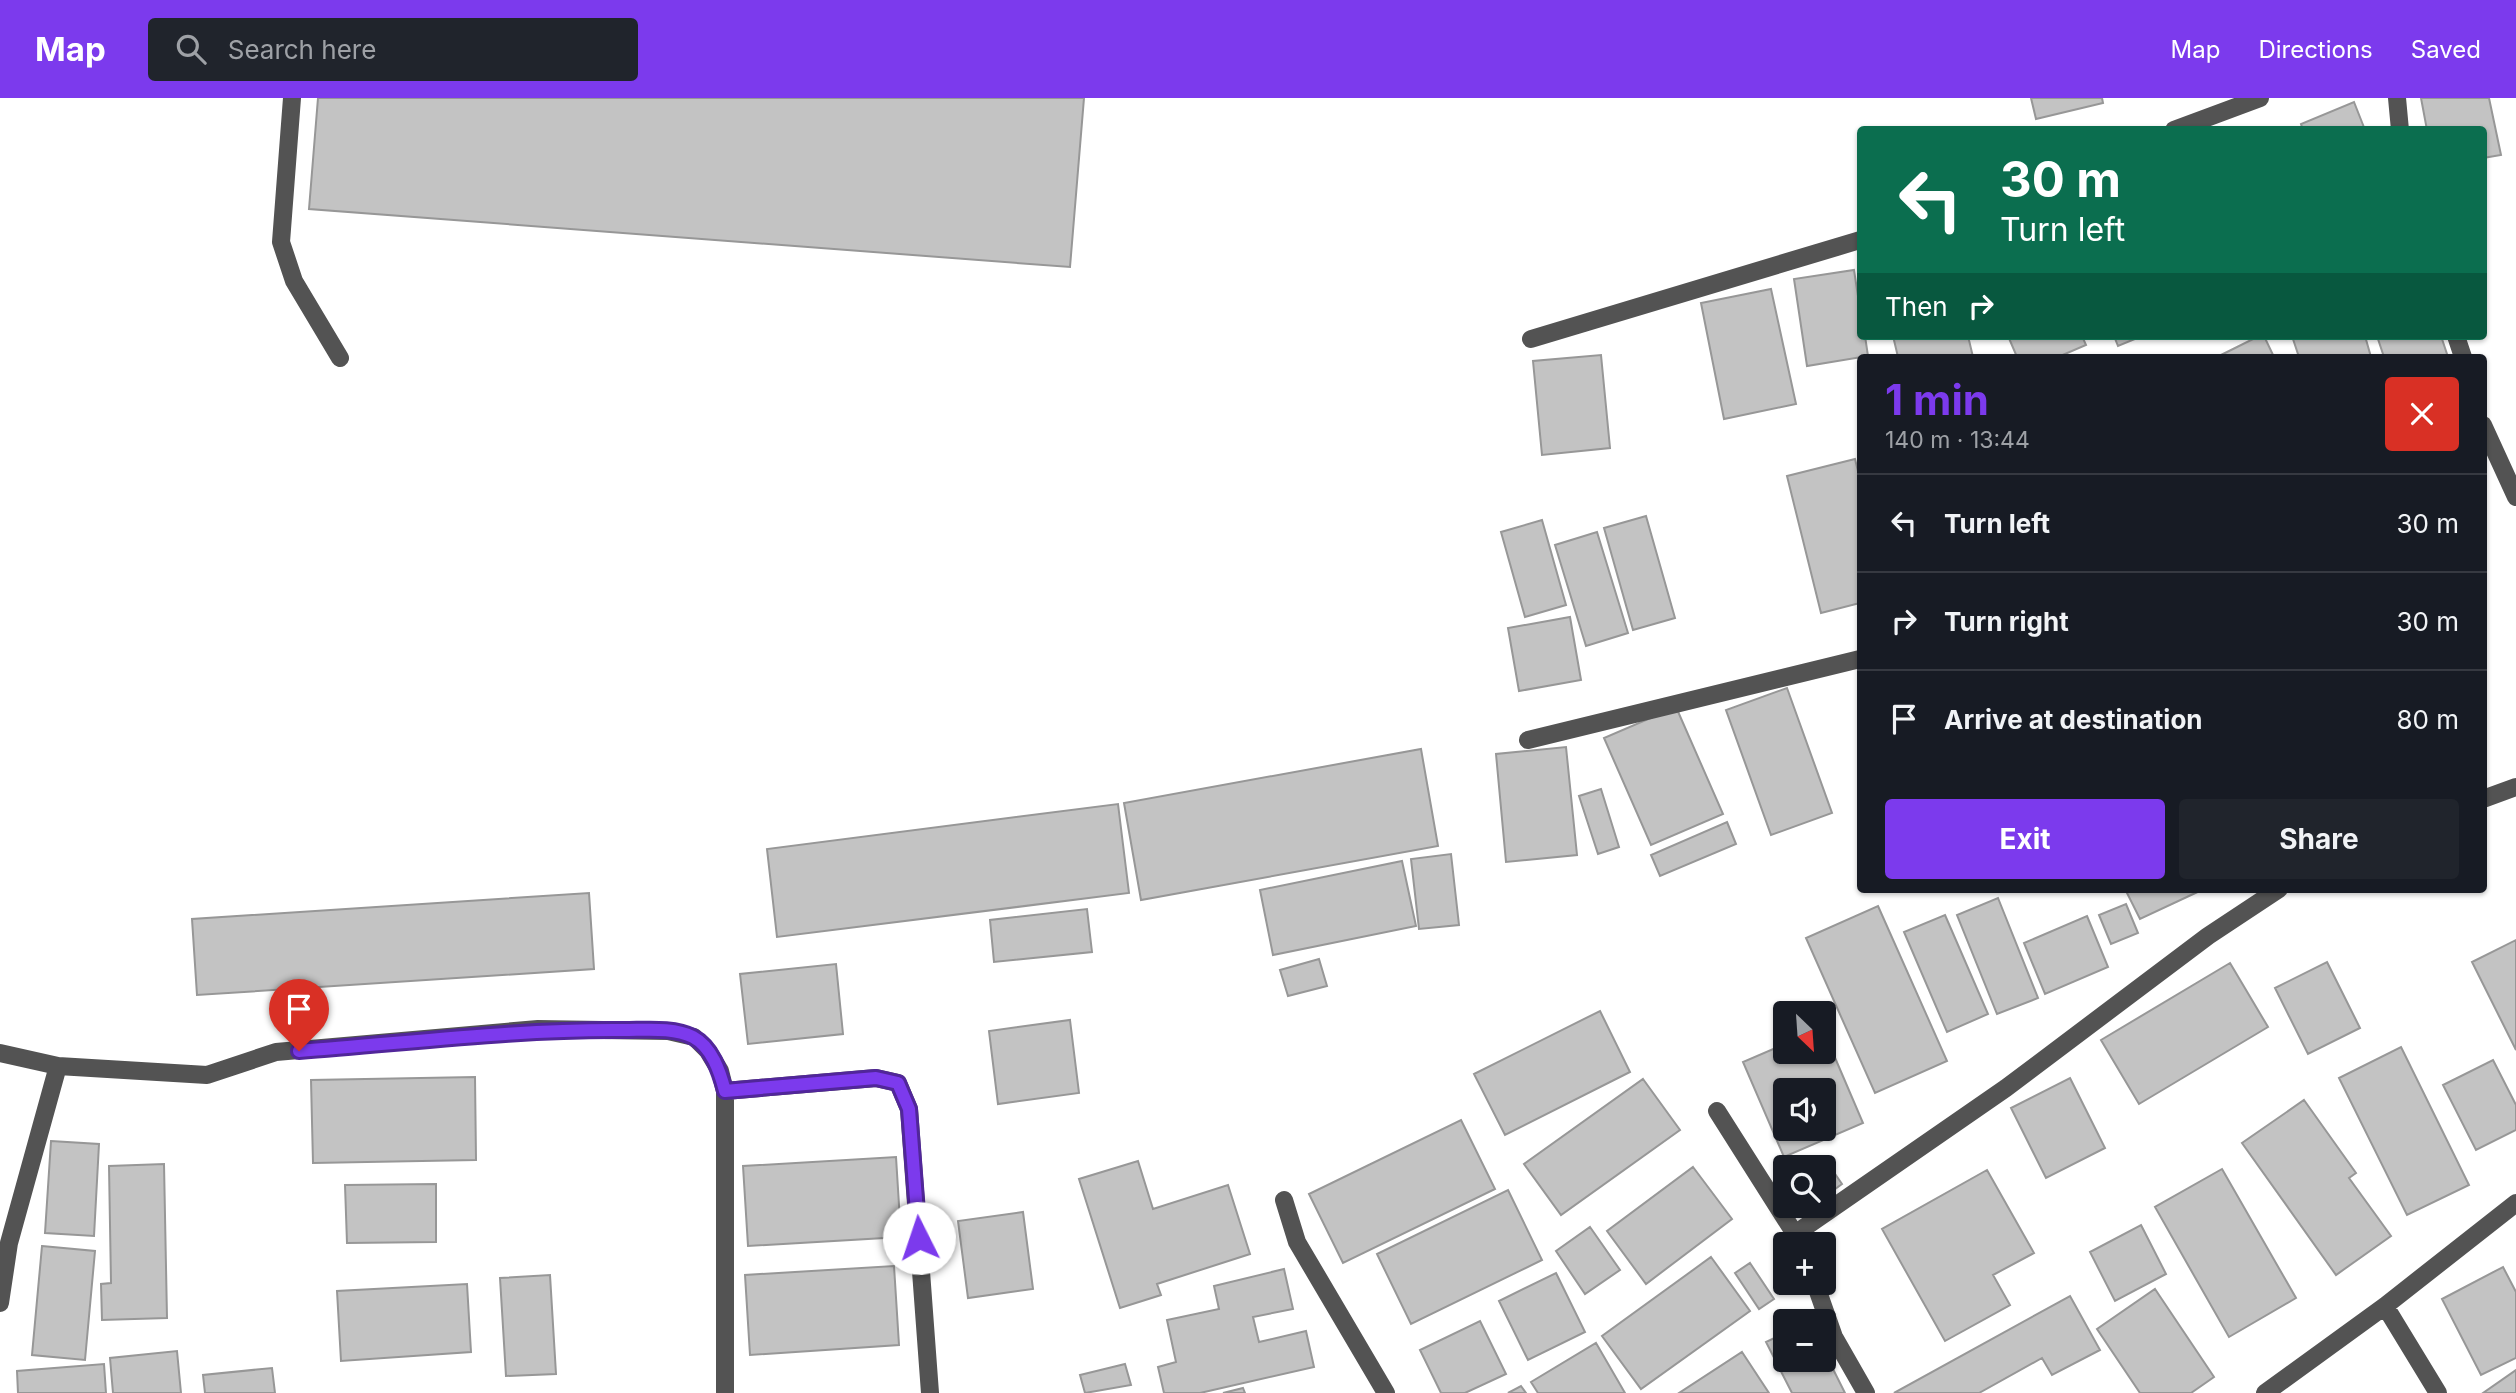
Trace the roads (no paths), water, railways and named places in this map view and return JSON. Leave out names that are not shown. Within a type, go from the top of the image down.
[{"type":"street","points":[[292,98],[281,242],[294,281],[340,358]]},
{"type":"street","points":[[2185,126],[2260,98]]},
{"type":"street","points":[[2397,98],[2400,126]]},
{"type":"street","points":[[1531,339],[1857,241]]},
{"type":"street","points":[[2487,435],[2516,497]]},
{"type":"street","points":[[1528,740],[1857,660]]},
{"type":"street","points":[[2487,798],[2516,787]]},
{"type":"street","points":[[1808,1232],[2006,1088],[2207,936],[2273,893]]},
{"type":"street","points":[[0,1053],[58,1066],[207,1075],[276,1052],[538,1030],[668,1031],[694,1037],[708,1051],[720,1071],[725,1091],[725,1393]]},
{"type":"street","points":[[0,1303],[9,1243],[58,1066]]},
{"type":"street","points":[[725,1091],[876,1078],[898,1083],[909,1109],[930,1393]]},
{"type":"street","points":[[1717,1111],[1794,1232]]},
{"type":"street","points":[[1284,1200],[1297,1242],[1387,1393]]},
{"type":"street","points":[[2265,1393],[2385,1306],[2516,1203]]},
{"type":"street","points":[[1819,1295],[1834,1337],[1866,1393]]},
{"type":"street","points":[[2385,1306],[2438,1393]]}]
